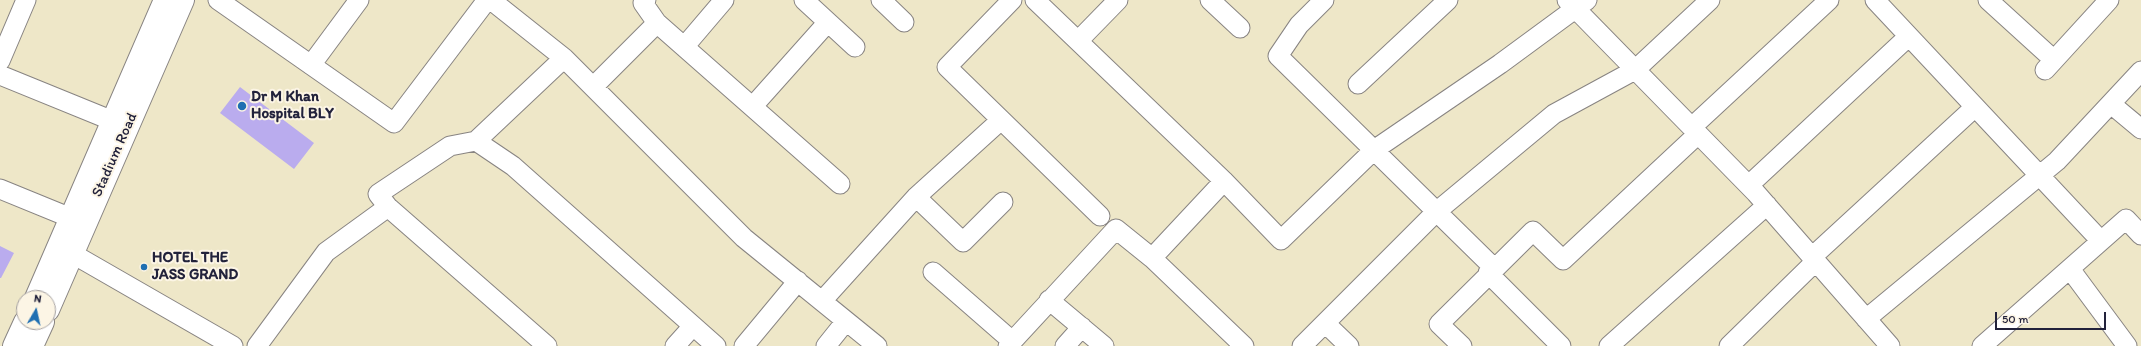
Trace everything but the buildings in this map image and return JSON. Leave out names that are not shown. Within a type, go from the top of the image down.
[{"type":"main road","name":"Stadium Road","points":[[54,290],[66,249],[71,218],[165,0]]},
{"type":"main road","name":"Stadium Road","points":[[41,290],[66,249],[183,0]]},
{"type":"main road","points":[[14,346],[21,330]]},
{"type":"main road","points":[[32,346],[39,330]]},
{"type":"street","points":[[0,61],[26,0]]},
{"type":"street","points":[[218,0],[394,123],[487,0]]},
{"type":"street","points":[[311,65],[359,0]]},
{"type":"street","points":[[491,0],[564,58],[744,238],[878,346]]},
{"type":"street","points":[[646,0],[643,3],[657,23],[840,184]]},
{"type":"street","points":[[684,47],[724,0]]},
{"type":"street","points":[[804,0],[855,47]]},
{"type":"street","points":[[881,0],[904,22]]},
{"type":"street","points":[[1012,0],[947,67],[1100,216]]},
{"type":"street","points":[[1035,0],[1224,181],[1281,240],[1374,150],[1500,64],[1576,3],[1635,70],[1749,185],[1890,346]]},
{"type":"street","points":[[1078,41],[1118,0]]},
{"type":"street","points":[[1210,0],[1240,28]]},
{"type":"street","points":[[1324,0],[1299,25],[1278,56],[1436,212],[1561,346]]},
{"type":"street","points":[[1358,84],[1448,0]]},
{"type":"street","points":[[1302,346],[1436,212],[1554,114],[1635,70],[1710,0]]},
{"type":"street","points":[[1462,346],[1438,324],[1491,270],[1533,231],[1564,260],[1829,0]]},
{"type":"street","points":[[1875,0],[1908,37],[2101,241]]},
{"type":"street","points":[[1988,0],[2049,65],[2109,0]]},
{"type":"street","points":[[753,106],[828,22]]},
{"type":"street","points":[[593,87],[657,23]]},
{"type":"street","points":[[1749,185],[1908,37]]},
{"type":"street","points":[[547,346],[388,207],[378,194],[450,146],[476,141],[564,58]]},
{"type":"street","points":[[1866,319],[2057,161],[2141,71]]},
{"type":"street","points":[[0,75],[113,121]]},
{"type":"street","points":[[2111,104],[2141,128]]},
{"type":"street","points":[[1728,346],[1814,259],[1975,107]]},
{"type":"street","points":[[822,301],[916,197],[1001,120]]},
{"type":"street","points":[[476,141],[513,166],[716,346]]},
{"type":"street","points":[[1152,258],[1224,181]]},
{"type":"street","points":[[0,189],[71,218]]},
{"type":"street","points":[[916,197],[963,242],[1003,202]]},
{"type":"street","points":[[1609,346],[1767,205]]},
{"type":"street","points":[[257,346],[326,252],[388,207]]},
{"type":"street","points":[[1982,346],[2126,219],[2141,235]]},
{"type":"street","points":[[933,272],[1010,343],[1116,229],[1152,258],[1244,346]]},
{"type":"street","points":[[66,249],[233,346]]},
{"type":"street","points":[[2070,269],[2127,346]]},
{"type":"street","points":[[744,346],[798,281]]},
{"type":"street","points":[[1049,300],[1104,346]]},
{"type":"street","points":[[826,346],[846,321]]},
{"type":"street","points":[[1325,323],[1349,346]]},
{"type":"street","points":[[676,346],[693,326]]},
{"type":"street","points":[[1065,346],[1082,328]]},
{"type":"place","name":"Dr M Khan Hospital BLY","points":[[242,106]]},
{"type":"place","name":"HOTEL THE JASS GRAND","points":[[144,267]]}]
